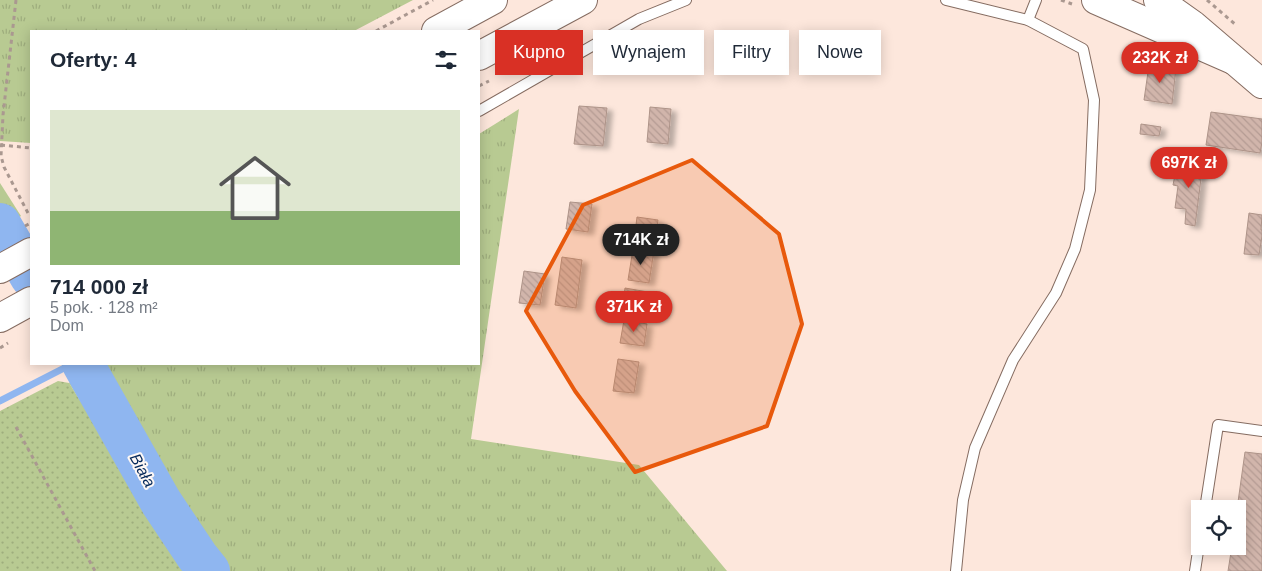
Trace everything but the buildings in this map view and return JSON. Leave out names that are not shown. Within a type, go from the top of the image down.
[{"type":"main road","points":[[438,30],[493,0]]},
{"type":"main road","points":[[480,55],[583,0]]},
{"type":"main road","points":[[1096,0],[1233,60]]},
{"type":"main road","points":[[1158,0],[1193,25],[1262,84]]},
{"type":"main road","points":[[2,268],[30,253]]},
{"type":"main road","points":[[0,318],[28,303]]},
{"type":"lane","points":[[480,110],[639,19],[686,0]]},
{"type":"lane","points":[[946,0],[1028,20],[1083,49],[1094,100],[1090,190],[1075,249],[1056,293],[1013,360],[975,448],[963,500],[956,571]]},
{"type":"lane","points":[[1028,20],[1036,0]]},
{"type":"lane","points":[[1206,500],[1218,425],[1262,431]]},
{"type":"lane","points":[[1195,571],[1197,555]]},
{"type":"path","points":[[16,0],[0,145],[4,167],[29,215]]},
{"type":"path","points":[[378,30],[434,0]]},
{"type":"path","points":[[0,145],[30,148]]},
{"type":"path","points":[[16,427],[95,571]]},
{"type":"highlighted area","points":[[692,160],[779,234],[802,324],[767,426],[635,472],[575,391],[526,311],[583,205]]},
{"type":"green space","points":[[0,0],[413,0],[356,30],[30,30],[30,143],[0,141]]},
{"type":"green space","points":[[519,109],[471,439],[639,465],[727,571],[191,571],[69,383],[99,365],[480,365],[480,133]]},
{"type":"green space","points":[[0,183],[21,216],[0,228]]},
{"type":"green space","points":[[58,381],[69,383],[190,571],[0,571],[0,411]]},
{"type":"waterway","name":"Biała","points":[[0,224],[30,275]]},
{"type":"waterway","points":[[0,401],[70,365]]},
{"type":"waterway","name":"Biała","points":[[84,365],[161,502],[209,571]]}]
